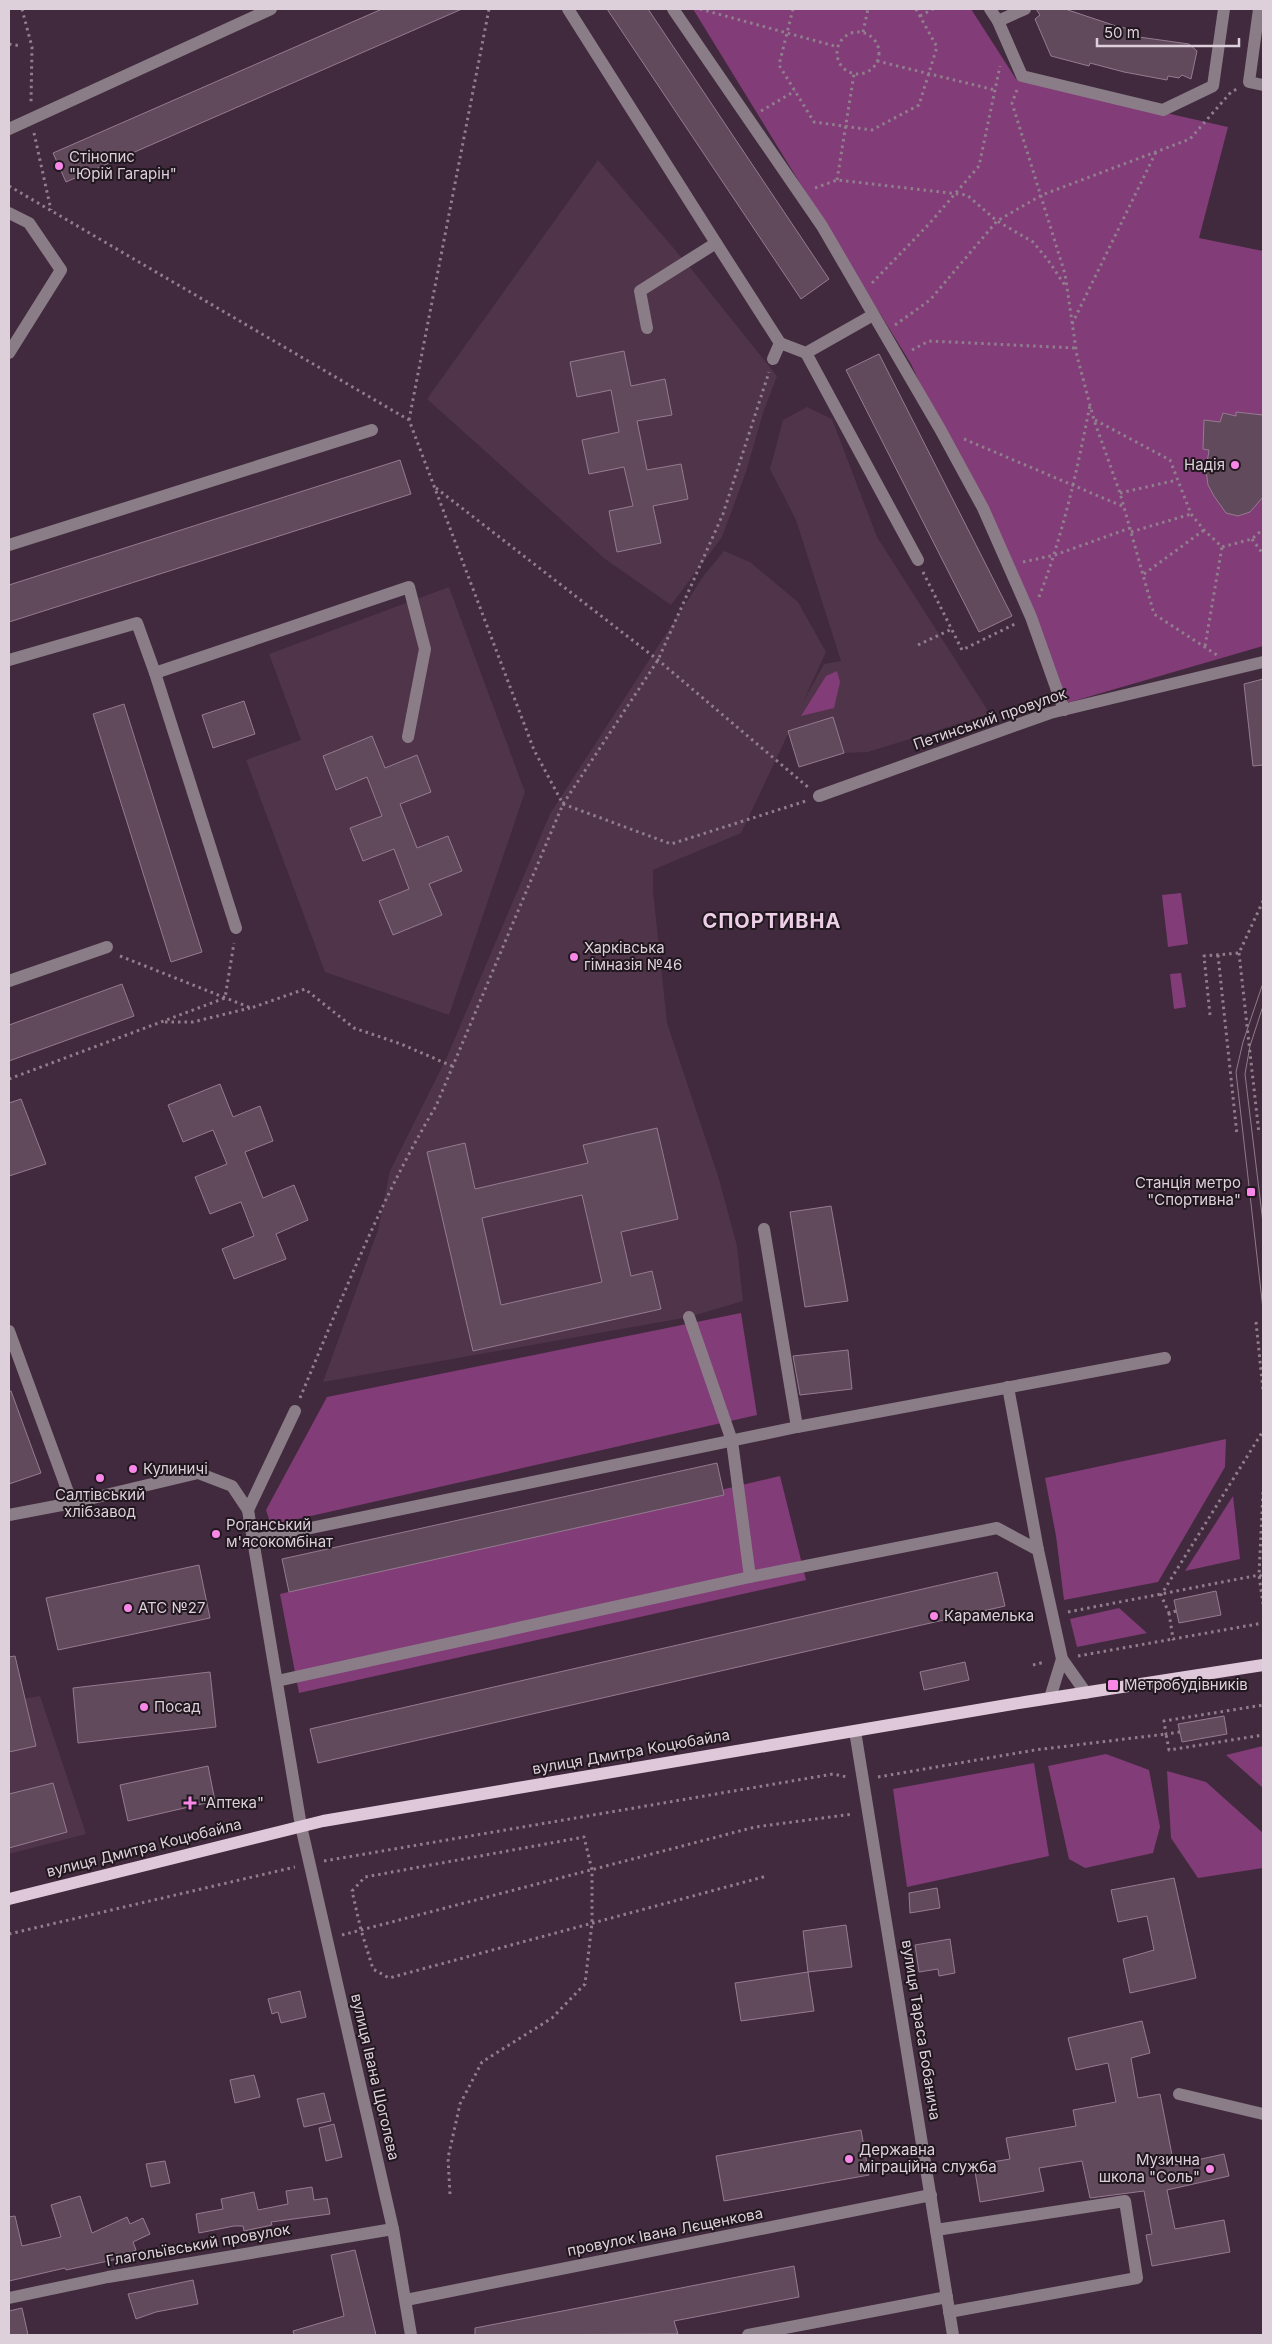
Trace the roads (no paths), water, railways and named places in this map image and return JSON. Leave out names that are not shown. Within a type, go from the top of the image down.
[{"type":"main road","name":"вулиця Дмитра Коцюбайла","points":[[9,1898],[301,1826],[1050,1698],[1263,1665]]},
{"type":"street","points":[[9,129],[272,9]]},
{"type":"street","points":[[568,9],[780,343],[806,353],[918,560]]},
{"type":"street","points":[[672,9],[822,226],[940,429],[983,508],[1031,617],[1064,710]]},
{"type":"street","points":[[990,9],[998,21],[1022,76],[1163,110],[1213,86],[1224,9]]},
{"type":"street","points":[[998,21],[1025,9]]},
{"type":"street","points":[[1259,9],[1249,82],[1263,85]]},
{"type":"street","points":[[9,213],[30,223],[61,270],[9,353]]},
{"type":"street","points":[[648,328],[640,291],[716,243]]},
{"type":"street","points":[[806,353],[873,314]]},
{"type":"street","points":[[773,359],[780,343]]},
{"type":"street","points":[[9,545],[372,430]]},
{"type":"street","points":[[155,673],[409,587],[425,648],[408,737]]},
{"type":"street","points":[[9,660],[137,623],[155,673],[236,928]]},
{"type":"street","name":"Петинський провулок","points":[[818,796],[1064,710],[1263,662]]},
{"type":"street","points":[[9,982],[112,951]]},
{"type":"street","points":[[764,1228],[796,1427]]},
{"type":"street","points":[[689,1316],[732,1441],[750,1577]]},
{"type":"street","points":[[9,1331],[72,1503]]},
{"type":"street","points":[[253,1540],[796,1427],[1164,1358]]},
{"type":"street","points":[[1008,1387],[1038,1550],[1062,1658],[1086,1693]]},
{"type":"street","points":[[248,1510],[295,1411]]},
{"type":"street","points":[[9,1515],[72,1503],[198,1473],[232,1486],[248,1510]]},
{"type":"street","name":"вулиця Івана Щоголєва","points":[[248,1510],[301,1826],[393,2229],[411,2335]]},
{"type":"street","points":[[277,1682],[750,1577],[997,1528],[1038,1550]]},
{"type":"street","points":[[1050,1698],[1062,1658]]},
{"type":"street","name":"вулиця Тараса Бобанича","points":[[855,1731],[953,2335]]},
{"type":"street","points":[[1179,2094],[1263,2114]]},
{"type":"street","name":"провулок Івана Лєщенкова","points":[[406,2300],[931,2195]]},
{"type":"street","points":[[936,2230],[1125,2201],[1137,2278],[949,2312]]},
{"type":"street","name":"Глагольївський провулок","points":[[9,2298],[108,2277],[393,2229]]},
{"type":"street","points":[[748,2335],[947,2297]]},
{"type":"tram line","points":[[1263,983],[1243,1042],[1236,1072],[1263,1309]]},
{"type":"tram line","points":[[1263,1006],[1250,1046],[1245,1074],[1263,1223]]},
{"type":"place","name":"Стінопис \"Юрій Гагарін\"","points":[[59,166]]},
{"type":"place","name":"Надія","points":[[1235,465]]},
{"type":"place","name":"Харківська гімназія №46","points":[[574,957]]},
{"type":"place","name":"Станція метро \"Спортивна\"","points":[[1251,1192]]},
{"type":"place","name":"Кулиничі","points":[[133,1469]]},
{"type":"place","name":"Салтівський хлібзавод","points":[[100,1478]]},
{"type":"place","name":"Роганський м'ясокомбінат","points":[[216,1534]]},
{"type":"place","name":"АТС №27","points":[[128,1608]]},
{"type":"place","name":"Карамелька","points":[[934,1616]]},
{"type":"place","name":"Метробудівників","points":[[1113,1685]]},
{"type":"place","name":"Посад","points":[[144,1707]]},
{"type":"place","name":"\"Аптека\"","points":[[190,1803]]},
{"type":"place","name":"Державна міграційна служба","points":[[849,2159]]},
{"type":"place","name":"Музична школа \"Соль\"","points":[[1210,2169]]},
{"type":"district","name":"СПОРТИВНА","points":[[772,921]]}]
